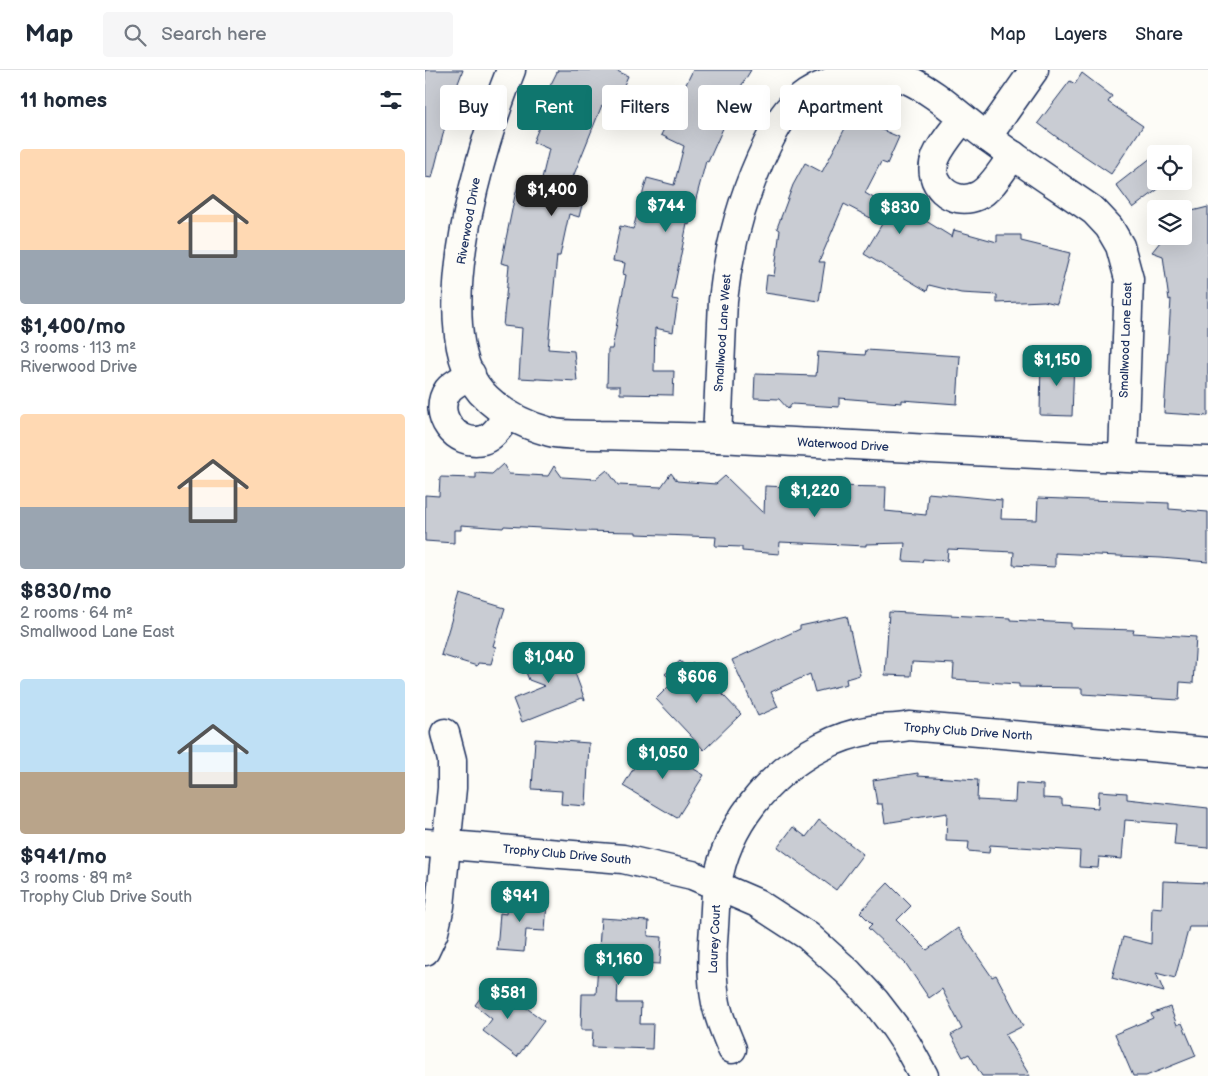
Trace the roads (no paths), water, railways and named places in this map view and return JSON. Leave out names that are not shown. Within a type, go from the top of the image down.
[{"type":"street","name":"Riverwood Drive","points":[[498,407],[476,386],[461,350],[457,322],[463,247],[472,192],[500,96],[511,70]]},
{"type":"street","points":[[987,137],[1035,70]]},
{"type":"street","name":"Smallwood Lane West","points":[[717,438],[723,300],[731,246],[739,214],[754,172],[775,129],[787,112],[806,94],[829,81],[871,73],[900,77],[925,88],[987,137]]},
{"type":"street","points":[[963,118],[939,151],[935,161],[937,183],[948,195],[958,199],[979,195],[987,189],[1013,155]]},
{"type":"street","name":"Smallwood Lane East","points":[[987,137],[1094,211],[1109,227],[1120,246],[1127,268],[1129,290],[1123,458]]},
{"type":"street","points":[[471,374],[452,387],[443,401],[444,417],[451,430],[461,438],[472,441],[483,440],[497,430],[498,407]]},
{"type":"street","name":"Waterwood Drive","points":[[498,407],[540,430],[551,433],[717,438],[1208,461]]},
{"type":"street","name":"Trophy Club Drive North","points":[[717,886],[735,831],[760,795],[779,775],[805,755],[844,737],[871,730],[909,726],[1208,752]]},
{"type":"street","points":[[425,951],[434,932],[438,916],[436,844],[453,777],[450,749],[445,733]]},
{"type":"street","name":"Trophy Club Drive South","points":[[436,844],[623,859],[692,875],[757,903],[821,946],[875,1001],[907,1045],[924,1076]]},
{"type":"street","name":"Laurey Court","points":[[717,886],[712,959],[713,981],[720,1020],[732,1049]]}]
